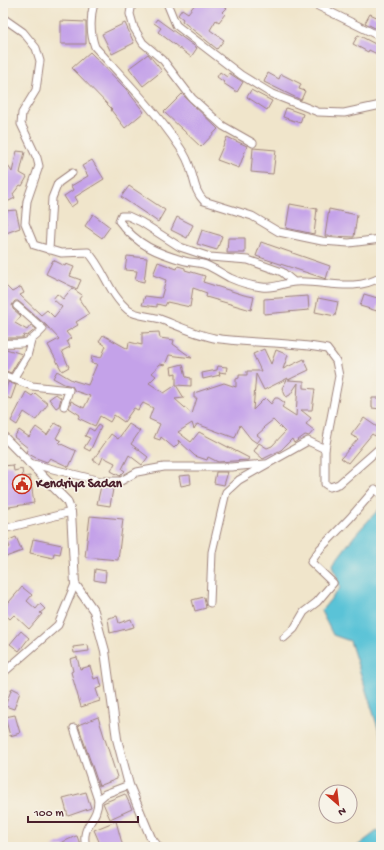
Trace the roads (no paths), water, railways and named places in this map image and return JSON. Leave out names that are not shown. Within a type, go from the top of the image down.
[{"type":"street","points":[[94,3],[91,12],[92,39],[95,47],[166,128],[179,146],[191,171],[193,182],[199,196],[204,201],[252,216],[279,232],[322,241],[349,243],[381,239]]},
{"type":"street","points":[[132,3],[130,14],[134,28],[143,43],[163,60],[192,98],[223,126],[253,143]]},
{"type":"street","points":[[167,3],[176,25],[241,75],[272,94],[318,112],[344,113],[381,105]]},
{"type":"street","points":[[312,3],[381,37]]},
{"type":"street","points":[[3,18],[23,32],[36,48],[40,61],[36,90],[22,112],[21,124],[37,158],[39,166],[27,201],[25,223],[34,245],[61,253],[88,252],[94,259],[108,286],[128,311],[160,319],[189,332],[215,338],[303,344],[327,349],[336,362],[339,376],[325,449],[325,484],[330,487],[339,484],[381,447]]},
{"type":"street","points":[[49,250],[52,198],[58,183],[72,173]]},
{"type":"street","points":[[294,282],[282,272],[248,260],[210,257],[180,247],[141,222],[128,216],[121,216],[119,221],[129,234],[139,243],[186,261],[206,264],[231,279],[263,287],[280,287],[294,282],[349,286],[375,281],[381,277]]},
{"type":"street","points":[[206,264],[210,257]]},
{"type":"street","points":[[13,379],[27,356],[31,341],[43,329],[17,306]]},
{"type":"street","points":[[3,343],[19,344],[31,341]]},
{"type":"street","points":[[3,375],[32,386],[69,390],[64,406]]},
{"type":"street","points":[[3,436],[67,501],[71,512],[75,584],[58,625],[3,672]]},
{"type":"street","points":[[210,603],[212,552],[226,492],[239,480],[308,441],[325,449]]},
{"type":"street","points":[[29,463],[100,481],[121,481],[138,472],[164,467],[231,467],[265,464]]},
{"type":"street","points":[[284,638],[294,629],[304,612],[317,602],[333,583],[311,562],[320,549],[375,489],[381,494]]},
{"type":"street","points":[[3,528],[71,512]]},
{"type":"street","points":[[75,584],[94,611],[105,650],[117,740],[129,785],[151,838],[158,847]]},
{"type":"street","points":[[74,728],[98,800],[98,808],[84,836],[86,847]]},
{"type":"street","points":[[98,800],[105,794],[129,785]]},
{"type":"water","points":[[379,509],[381,511],[381,737],[350,641],[333,635],[321,611],[340,588],[333,564],[356,534]]},
{"type":"water","points":[[377,831],[381,832],[381,847],[356,847]]},
{"type":"place","name":"Kendriya Sadan","points":[[22,484]]}]
